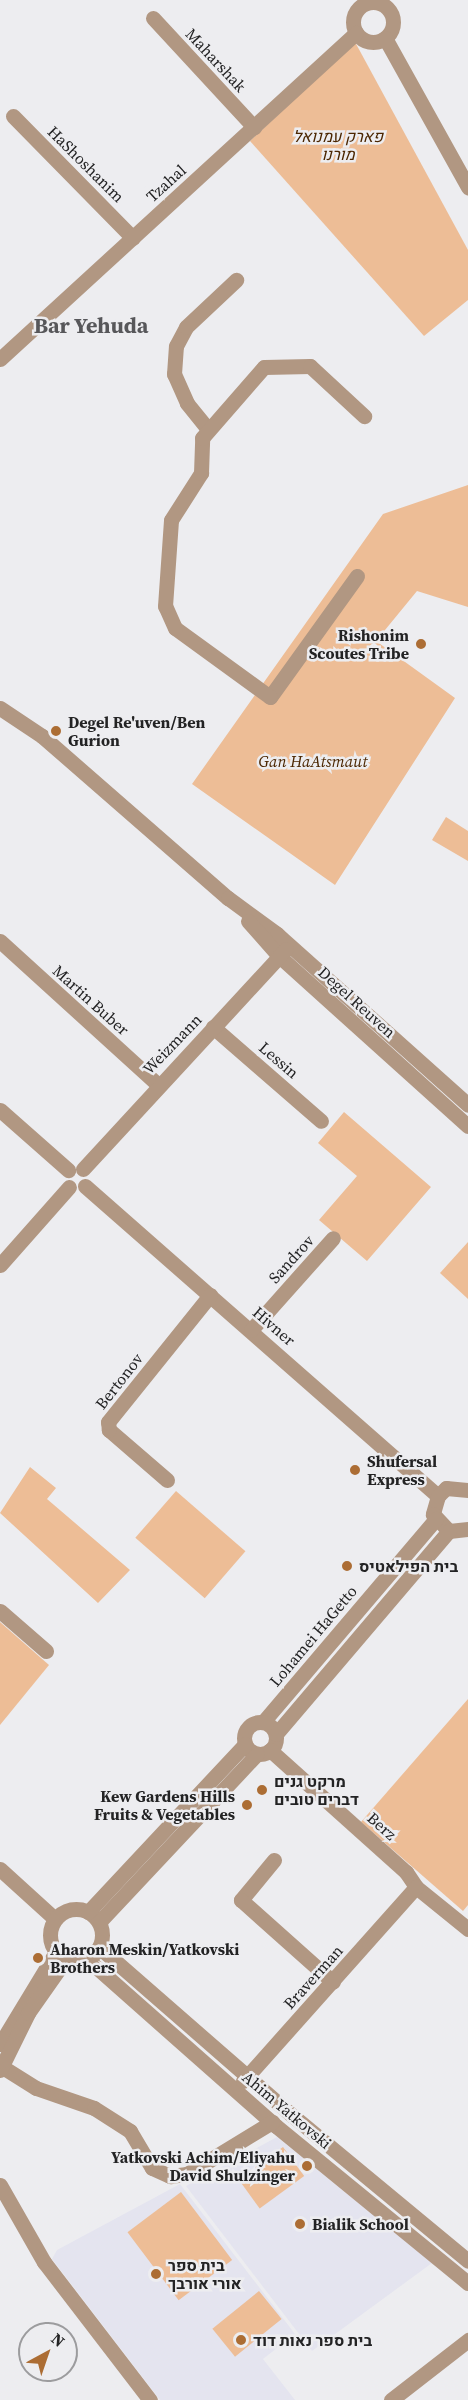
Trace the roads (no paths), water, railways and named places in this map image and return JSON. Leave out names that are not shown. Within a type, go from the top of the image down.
[{"type":"street","points":[[368,2],[394,5],[392,28],[385,38],[373,42],[357,33],[355,15],[368,2]]},
{"type":"street","name":"Maharshak","points":[[153,18],[254,127]]},
{"type":"street","name":"Tzahal","points":[[0,359],[357,33]]},
{"type":"street","points":[[385,38],[468,188]]},
{"type":"street","name":"HaShoshanim","points":[[13,116],[133,238]]},
{"type":"street","points":[[207,428],[187,403],[174,374],[176,346],[186,327],[236,280]]},
{"type":"street","points":[[357,576],[270,698],[175,628],[165,606],[171,520],[201,473],[200,453],[207,428],[264,367],[310,366],[364,416]]},
{"type":"street","name":"Degel Reuven","points":[[0,698],[23,721],[228,898],[468,1126]]},
{"type":"street","name":"Degel Reuven","points":[[0,708],[23,721]]},
{"type":"street","name":"Martin Buber","points":[[0,941],[158,1085]]},
{"type":"street","name":"Degel Reuven","points":[[284,950],[468,1105]]},
{"type":"street","name":"Weizmann","points":[[76,1169],[284,950]]},
{"type":"street","name":"Lessin","points":[[213,1027],[321,1121]]},
{"type":"street","points":[[0,1110],[88,1176],[85,1186],[76,1189],[69,1187],[65,1180],[76,1169]]},
{"type":"street","name":"Hivner","points":[[85,1186],[438,1496]]},
{"type":"street","points":[[0,1265],[69,1187]]},
{"type":"street","name":"Sandrov","points":[[251,1330],[333,1238]]},
{"type":"street","name":"Bertonov","points":[[166,1480],[109,1430],[108,1422],[210,1295]]},
{"type":"street","points":[[466,1486],[447,1488],[438,1496],[434,1504],[435,1519],[449,1531],[468,1529]]},
{"type":"street","name":"Lohamei HaGetto","points":[[258,1749],[246,1730],[263,1722],[435,1519]]},
{"type":"street","name":"Lohamei HaGetto","points":[[88,1912],[276,1734],[449,1531]]},
{"type":"street","points":[[0,1611],[46,1651]]},
{"type":"street","points":[[263,1722],[276,1734]]},
{"type":"street","name":"Lohamei HaGetto","points":[[100,1921],[258,1749]]},
{"type":"street","name":"Berz","points":[[258,1749],[406,1872],[416,1887],[468,1929]]},
{"type":"street","points":[[274,1860],[240,1900],[333,1982]]},
{"type":"street","points":[[0,1869],[55,1919]]},
{"type":"street","name":"Braverman","points":[[234,2089],[333,1982],[416,1887]]},
{"type":"street","points":[[70,1910],[88,1912],[100,1921],[99,1947],[87,1959],[61,1956],[50,1939],[55,1919],[70,1910]]},
{"type":"street","name":"Ahim Yatkovski","points":[[99,1947],[468,2261]]},
{"type":"street","points":[[0,2044],[61,1956]]},
{"type":"street","points":[[61,1956],[28,2013],[1,2068],[36,2088],[93,2108],[130,2131],[152,2168],[170,2176],[187,2174],[272,2122]]},
{"type":"street","name":"Ahim Yatkovski","points":[[87,1959],[272,2122],[468,2283]]},
{"type":"street","points":[[0,2185],[44,2262],[150,2400]]},
{"type":"street","points":[[391,2400],[468,2340]]},
{"type":"place","name":"Rishonim Scoutes Tribe","points":[[421,644]]},
{"type":"place","name":"Degel Re'uven/Ben Gurion","points":[[56,731]]},
{"type":"place","name":"Shufersal Express","points":[[355,1470]]},
{"type":"place","name":"בית הפילאטיס","points":[[347,1566]]},
{"type":"place","name":"מרקט גנים דברים טובים","points":[[262,1790]]},
{"type":"place","name":"Kew Gardens Hills Fruits & Vegetables","points":[[247,1805]]},
{"type":"place","name":"Aharon Meskin/Yatkovski Brothers","points":[[38,1958]]},
{"type":"place","name":"Yatkovski Achim/Eliyahu David Shulzinger","points":[[307,2166]]},
{"type":"place","name":"Bialik School","points":[[300,2224]]},
{"type":"place","name":"בית ספר אורי אורבך","points":[[156,2274]]},
{"type":"place","name":"בית ספר נאות דוד","points":[[241,2340]]},
{"type":"district","name":"Bar Yehuda","points":[[91,326]]},
{"type":"park label","name":"פארק עמנואל מורנו","points":[[338,145]]},
{"type":"park label","name":"Gan HaAtsmaut","points":[[313,761]]}]
